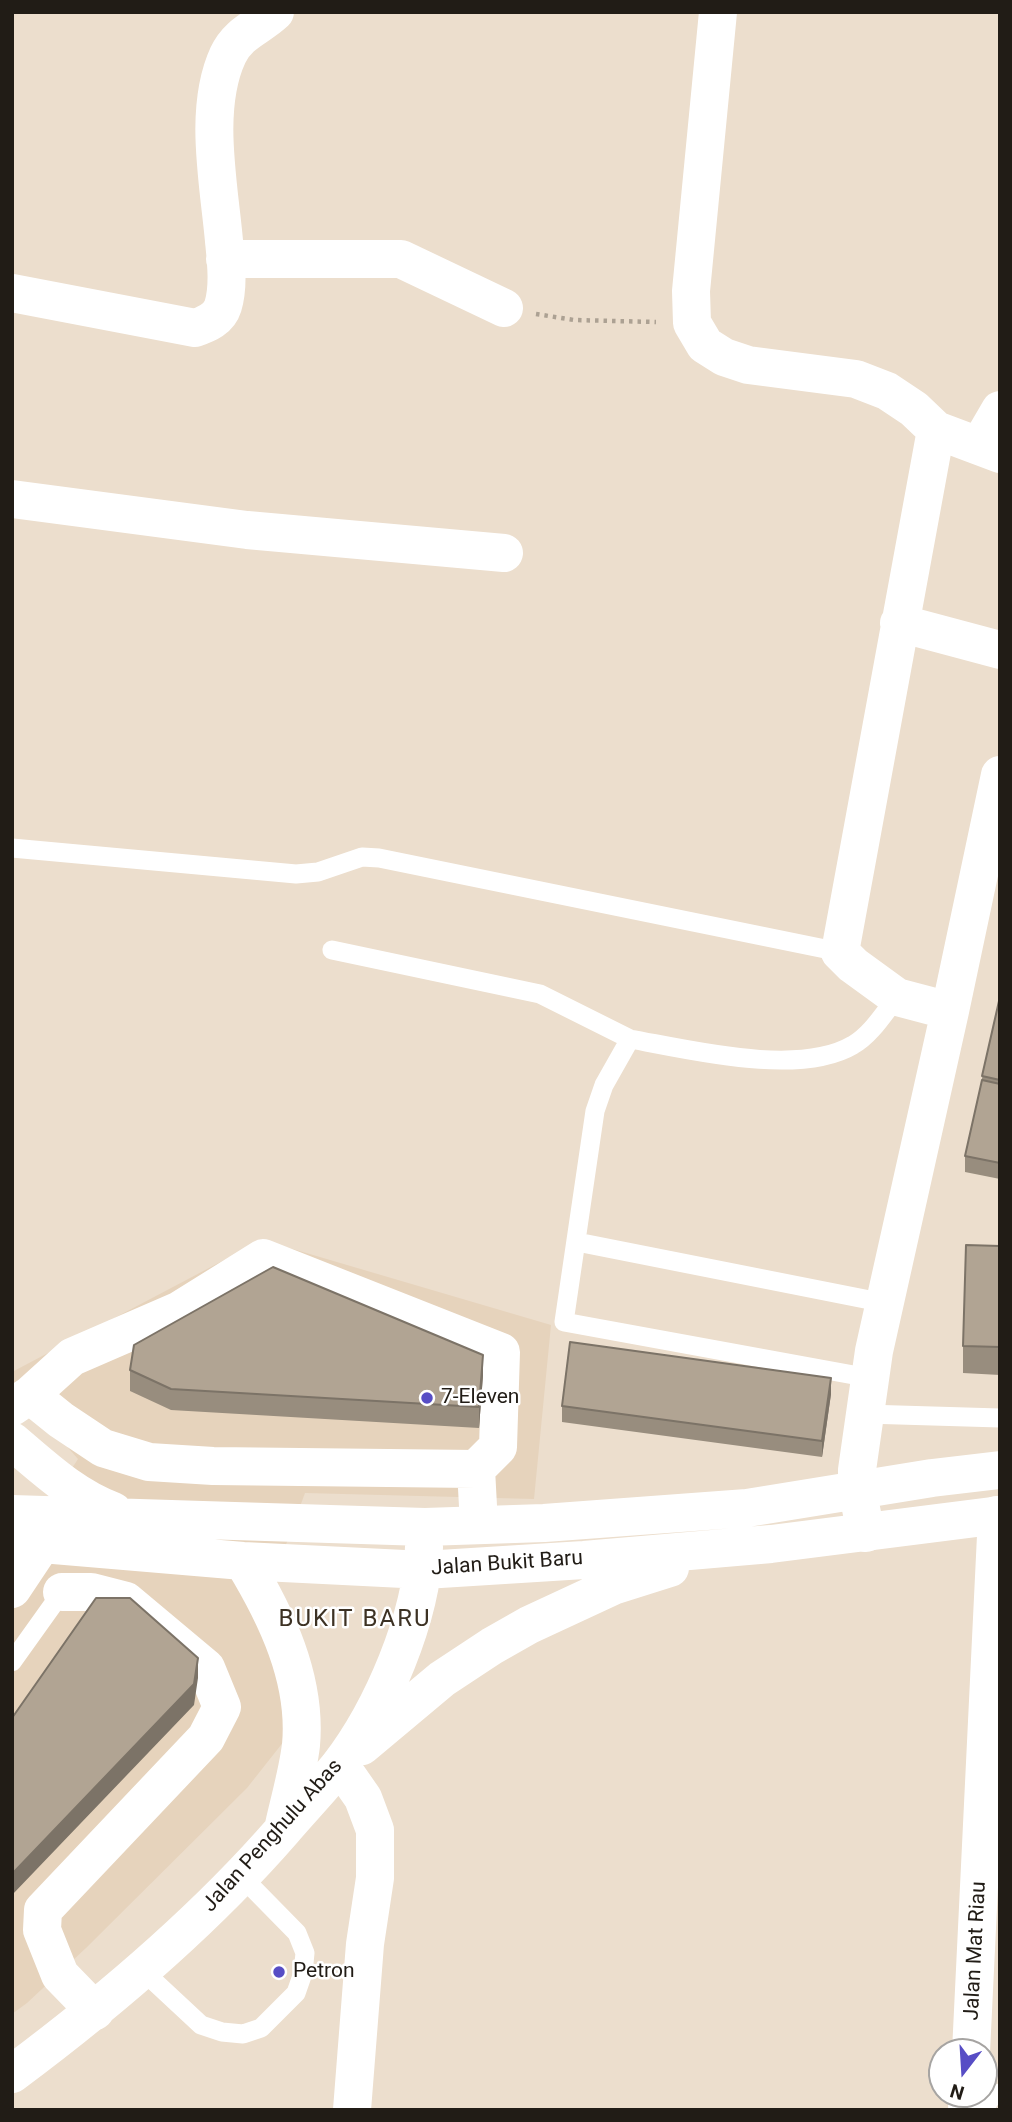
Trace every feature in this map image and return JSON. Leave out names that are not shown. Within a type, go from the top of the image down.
[{"type":"street","points":[[12,293],[195,328],[207,324],[217,316],[225,293],[225,259],[214,123],[219,86],[228,54],[244,32],[267,20],[275,12]]},
{"type":"street","points":[[718,12],[691,291],[692,323],[705,345],[724,358],[748,365],[856,379],[887,391],[914,409],[936,430],[989,450],[1000,410]]},
{"type":"street","points":[[225,259],[401,259],[504,308]]},
{"type":"street","points":[[936,430],[839,952],[897,998],[950,1011]]},
{"type":"street","points":[[12,499],[247,530],[503,553]]},
{"type":"street","points":[[900,624],[1000,650]]},
{"type":"street","points":[[866,1533],[857,1489],[857,1470],[868,1396],[885,1303],[1000,775]]},
{"type":"street","points":[[263,1258],[501,1352],[498,1447],[476,1469],[213,1466],[149,1462],[103,1448],[61,1420],[21,1401],[72,1357],[178,1311],[263,1258]]},
{"type":"street","points":[[12,1441],[88,1502],[125,1516]]},
{"type":"street","points":[[476,1469],[479,1525]]},
{"type":"street","name":"Jalan Bukit Baru","points":[[12,1514],[425,1527],[544,1523],[747,1508],[857,1489],[1000,1471]]},
{"type":"street","name":"Jalan Bukit Baru","points":[[27,1544],[243,1561],[424,1570],[771,1544],[998,1515]]},
{"type":"street","name":"Jalan Mat Riau","points":[[972,2038],[998,1515]]},
{"type":"street","name":"Jalan Penghulu Abas","points":[[16,2065],[95,2011],[143,1971],[242,1877],[340,1765],[368,1721],[395,1666],[413,1616],[424,1570],[425,1527]]},
{"type":"street","points":[[12,1589],[27,1544]]},
{"type":"street","points":[[352,2110],[365,1944],[375,1878],[375,1830],[363,1798],[340,1765],[442,1679],[529,1625],[613,1586],[678,1565],[771,1544]]},
{"type":"street","points":[[243,1561],[282,1632],[293,1670],[300,1711],[301,1744],[283,1830]]},
{"type":"street","points":[[62,1592],[91,1592],[126,1601],[206,1668],[222,1707],[206,1738],[43,1910],[42,1930],[60,1975],[95,2011]]},
{"type":"lane","points":[[12,848],[296,874],[318,872],[362,857],[379,858],[839,952]]},
{"type":"lane","points":[[332,950],[540,994],[630,1040],[766,1060],[800,1061],[832,1056],[856,1044],[897,998]]},
{"type":"lane","points":[[630,1040],[604,1085],[596,1111],[565,1322],[868,1396],[1000,1418]]},
{"type":"lane","points":[[577,1242],[885,1303]]},
{"type":"lane","points":[[12,1662],[62,1592]]},
{"type":"lane","points":[[143,1971],[201,2025],[222,2032],[243,2034],[261,2028],[296,1993],[303,1973],[304,1953],[298,1933],[242,1877]]},
{"type":"lane","points":[[983,2110],[991,2098],[1000,2093]]},
{"type":"path","points":[[504,308],[574,320],[692,323]]},
{"type":"shaded area","points":[[262,1240],[551,1325],[534,1499],[305,1493],[267,1596],[307,1712],[247,1788],[86,1948],[12,2014],[12,1560],[78,1459],[12,1384],[12,1372]]},
{"type":"building","points":[[1000,1001],[1000,1080],[982,1076]]},
{"type":"building","points":[[982,1080],[1000,1084],[1000,1163],[965,1156]]},
{"type":"building","points":[[966,1245],[1000,1246],[1000,1347],[963,1346]]},
{"type":"building","points":[[273,1267],[483,1355],[479,1407],[171,1389],[130,1370],[134,1345]]},
{"type":"building","points":[[570,1342],[831,1378],[822,1441],[562,1406]]},
{"type":"building","points":[[96,1598],[130,1598],[198,1658],[194,1684],[12,1874],[12,1718]]},
{"type":"place","name":"7-Eleven","points":[[427,1398]]},
{"type":"place","name":"Petron","points":[[279,1972]]},
{"type":"district","name":"BUKIT BARU","points":[[355,1620]]}]
